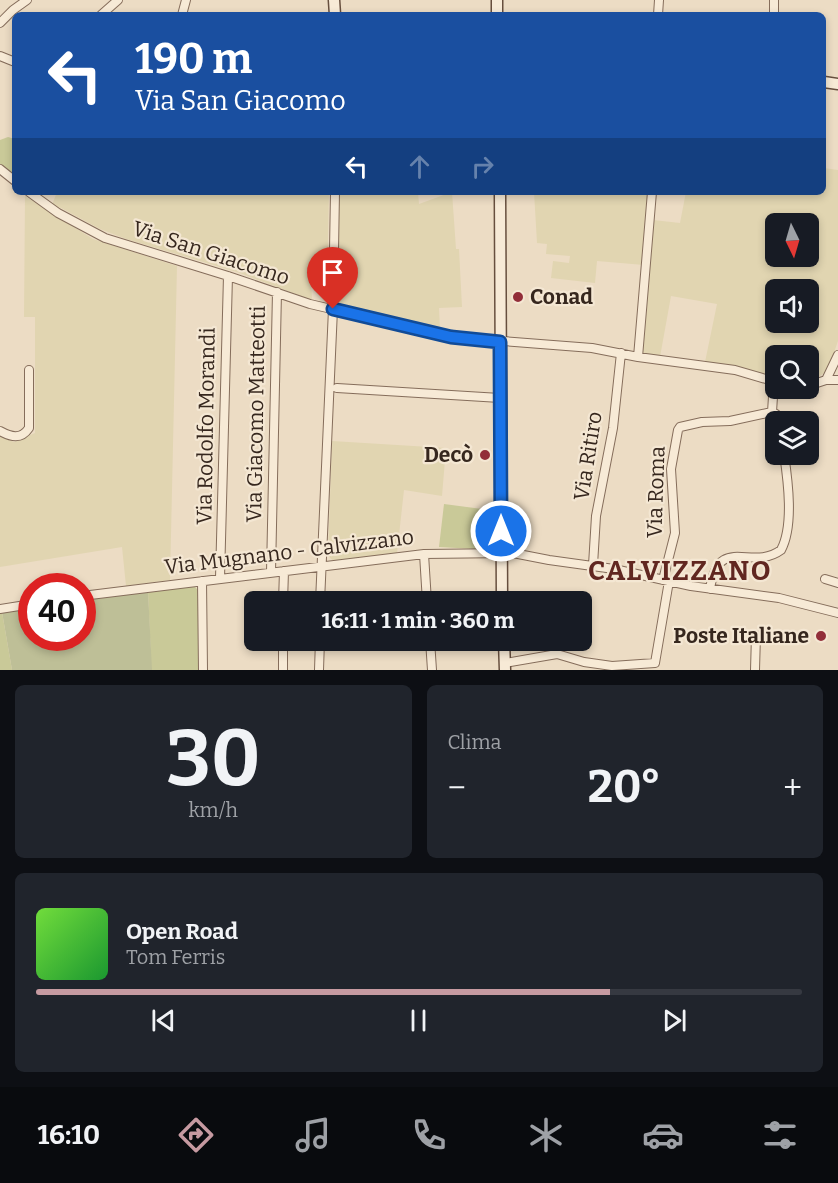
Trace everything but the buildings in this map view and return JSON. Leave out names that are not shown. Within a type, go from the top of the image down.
[{"type":"street","points":[[0,23],[27,0]]},
{"type":"street","points":[[104,12],[118,0]]},
{"type":"street","points":[[0,169],[12,179]]},
{"type":"street","name":"Via San Giacomo","points":[[33,195],[58,213],[105,238],[310,304],[451,337],[592,348],[638,357],[735,370],[765,379]]},
{"type":"street","points":[[320,591],[333,309],[335,195]]},
{"type":"street","points":[[500,195],[502,591]]},
{"type":"street","points":[[638,357],[652,195]]},
{"type":"street","name":"Via Rodolfo Morandi","points":[[220,578],[228,276]]},
{"type":"street","name":"Via Giacomo Matteotti","points":[[271,572],[276,292]]},
{"type":"street","name":"Via Ritiro","points":[[593,565],[596,516],[613,428],[621,353]]},
{"type":"street","points":[[826,380],[838,355]]},
{"type":"street","points":[[0,431],[18,437],[27,432],[29,428],[29,370]]},
{"type":"street","points":[[819,382],[838,380]]},
{"type":"street","points":[[337,388],[500,398]]},
{"type":"street","name":"Via Roma","points":[[666,580],[675,533],[672,469],[678,430],[680,427],[702,422],[730,421],[765,414]]},
{"type":"street","points":[[710,589],[715,568],[726,558],[763,557],[781,550],[786,535],[788,507],[785,465]]},
{"type":"street","name":"Via Mugnano - Calvizzano","points":[[96,594],[424,554],[513,553],[593,565],[710,589],[779,598],[838,614]]},
{"type":"street","points":[[424,554],[426,591]]},
{"type":"street","points":[[283,591],[284,571]]},
{"type":"street","points":[[825,579],[838,583]]},
{"type":"street","points":[[504,651],[505,667],[557,654],[584,662],[622,668],[655,663],[666,580]]},
{"type":"street","points":[[202,581],[203,670]]},
{"type":"street","points":[[0,609],[18,606]]},
{"type":"street","points":[[754,670],[756,635]]},
{"type":"street","points":[[283,651],[283,670]]},
{"type":"street","points":[[319,670],[320,651]]},
{"type":"street","points":[[431,651],[432,670]]},
{"type":"shaded area","points":[[826,168],[838,170],[838,341],[830,364],[824,373],[819,376],[819,345],[765,345],[765,375],[729,365],[705,362],[717,304],[671,296],[660,357],[641,353],[653,220],[680,223],[685,195],[826,195]]},
{"type":"shaded area","points":[[56,195],[329,195],[327,287],[311,282],[312,299],[306,298],[237,272],[126,239],[52,205]]},
{"type":"shaded area","points":[[339,195],[418,195],[419,204],[444,195],[452,195],[456,249],[459,249],[462,307],[439,308],[440,329],[340,305],[337,296]]},
{"type":"shaded area","points":[[534,195],[649,195],[644,265],[597,261],[595,283],[551,278],[553,261],[569,263],[570,256],[546,254],[547,244],[537,243]]},
{"type":"shaded area","points":[[25,196],[93,239],[177,266],[170,580],[126,586],[122,547],[0,567],[0,435],[14,442],[35,433],[35,317],[24,317]]},
{"type":"shaded area","points":[[332,441],[446,448],[442,496],[404,490],[397,553],[334,561],[330,558],[328,554]]},
{"type":"green space","points":[[12,138],[12,175],[0,165],[0,140]]},
{"type":"green space","points":[[444,504],[482,509],[495,539],[493,550],[439,547]]},
{"type":"green space","points":[[194,586],[198,590],[199,670],[143,670],[151,659],[148,591]]},
{"type":"green space","points":[[148,591],[152,670],[12,670],[2,612],[18,609],[18,651],[96,651],[96,599]]},
{"type":"green space","points":[[0,612],[2,612],[12,670],[0,670]]},
{"type":"place","name":"Conad","points":[[518,297]]},
{"type":"place","name":"Decò","points":[[485,455]]},
{"type":"place","name":"Poste Italiane","points":[[821,636]]},
{"type":"district","name":"CALVIZZANO","points":[[680,571]]},
{"type":"route","points":[[333,309],[451,337],[500,342],[501,531]]}]
